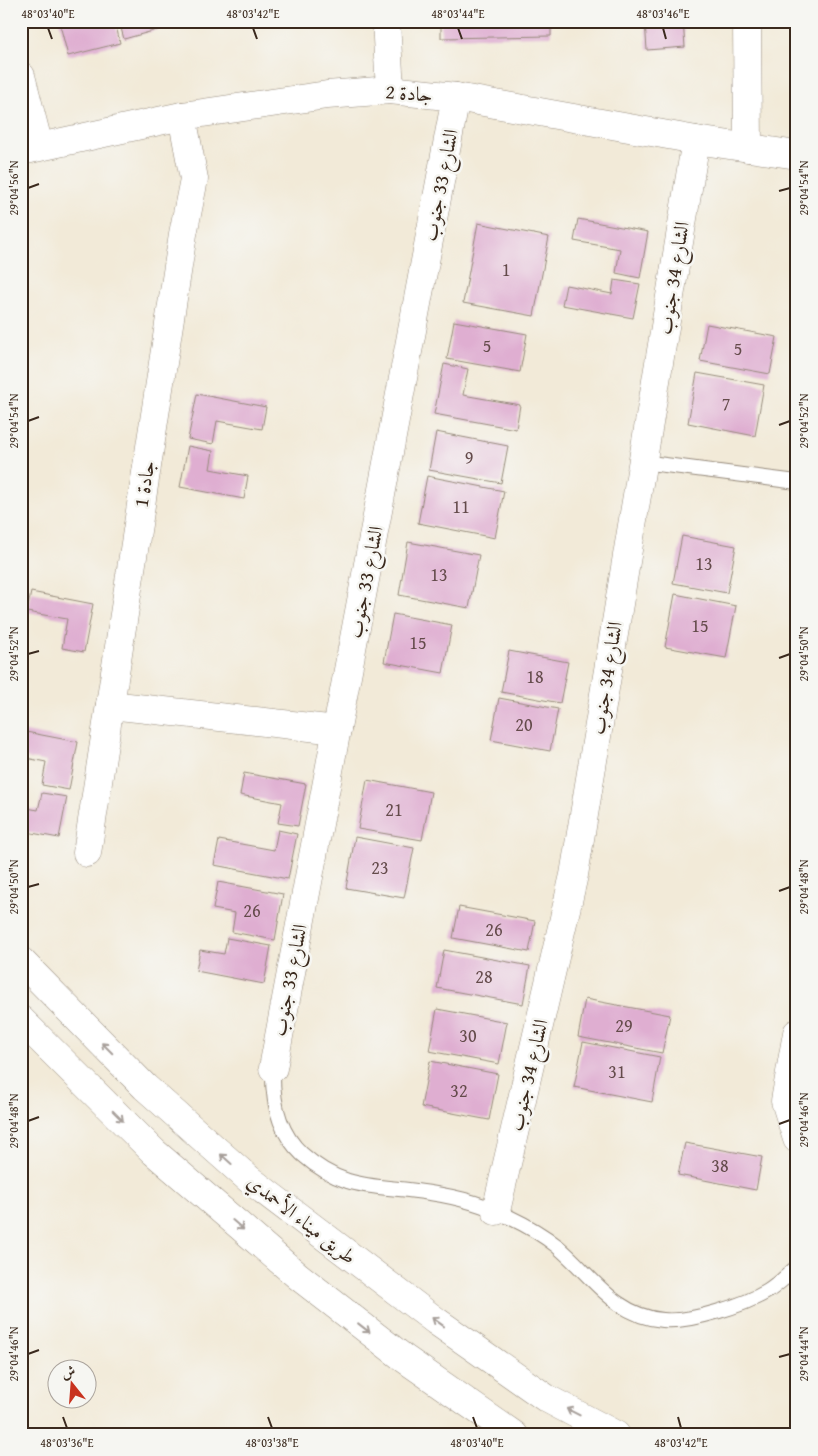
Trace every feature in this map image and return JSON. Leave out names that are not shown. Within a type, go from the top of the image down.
[{"type":"street","points":[[386,21],[390,90]]},
{"type":"street","points":[[747,21],[748,148]]},
{"type":"street","points":[[21,76],[30,148]]},
{"type":"street","name":"جادة 2","points":[[30,148],[182,116],[327,95],[390,90],[456,97],[696,140],[797,155]]},
{"type":"street","name":"الشارع 33 جنوب","points":[[273,1068],[456,97]]},
{"type":"street","name":"جادة 1","points":[[87,854],[182,234],[194,179],[182,116]]},
{"type":"street","name":"الشارع 34 جنوب","points":[[496,1212],[574,875],[696,140]]},
{"type":"street","points":[[110,705],[337,730]]},
{"type":"street","name":"طريق ميناء الأحمدي","points":[[21,961],[146,1087],[250,1180],[429,1316],[546,1398],[616,1435]]},
{"type":"street","points":[[21,1020],[154,1152],[298,1276],[405,1360],[514,1435]]},
{"type":"street","points":[[797,1032],[784,1101],[797,1139]]},
{"type":"lane","points":[[642,462],[797,482]]},
{"type":"lane","points":[[273,1068],[273,1097],[282,1127],[289,1141],[318,1166],[351,1183],[368,1187],[445,1195],[496,1212],[533,1229],[556,1246],[612,1300],[646,1317],[681,1320],[734,1305],[767,1291],[797,1267]]},
{"type":"building","points":[[59,21],[115,21],[120,43],[68,56]]},
{"type":"building","points":[[119,21],[174,21],[175,25],[124,39]]},
{"type":"building","points":[[441,21],[551,21],[551,36],[441,38]]},
{"type":"building","points":[[645,21],[683,21],[685,47],[647,50]]},
{"type":"building","points":[[578,219],[648,232],[640,278],[616,273],[620,249],[574,241]]},
{"type":"building","points":[[478,223],[549,237],[534,316],[463,303]]},
{"type":"building","points":[[614,280],[640,284],[633,318],[562,305],[566,285],[612,294]]},
{"type":"building","points":[[454,321],[527,334],[520,372],[447,359]]},
{"type":"building","points":[[707,324],[777,337],[770,374],[700,361]]},
{"type":"building","points":[[444,364],[468,369],[463,395],[520,405],[516,429],[434,414]]},
{"type":"building","points":[[697,373],[764,385],[755,436],[688,423]]},
{"type":"building","points":[[197,394],[266,407],[262,429],[217,421],[213,444],[188,439]]},
{"type":"building","points":[[436,432],[508,446],[501,483],[429,470]]},
{"type":"building","points":[[188,446],[213,451],[210,469],[248,476],[244,499],[180,487]]},
{"type":"building","points":[[427,476],[504,491],[495,538],[418,523]]},
{"type":"building","points":[[682,536],[736,546],[727,593],[673,583]]},
{"type":"building","points":[[408,542],[479,555],[469,608],[399,595]]},
{"type":"building","points":[[31,592],[93,604],[84,652],[62,648],[67,619],[27,612]]},
{"type":"building","points":[[675,594],[736,606],[726,658],[665,647]]},
{"type":"building","points":[[393,614],[452,625],[443,673],[384,662]]},
{"type":"building","points":[[509,651],[568,662],[560,703],[501,692]]},
{"type":"building","points":[[499,698],[558,709],[550,751],[491,740]]},
{"type":"building","points":[[21,731],[78,742],[69,790],[42,785],[46,762],[21,757]]},
{"type":"building","points":[[244,773],[306,784],[298,826],[278,823],[282,803],[240,795]]},
{"type":"building","points":[[367,780],[431,792],[422,840],[358,829]]},
{"type":"building","points":[[42,793],[67,797],[59,838],[21,831],[21,807],[38,810]]},
{"type":"building","points":[[278,830],[297,834],[288,879],[214,865],[219,840],[274,850]]},
{"type":"building","points":[[355,837],[414,848],[404,898],[346,888]]},
{"type":"building","points":[[218,882],[283,894],[275,940],[232,932],[235,913],[213,909]]},
{"type":"building","points":[[459,907],[535,921],[529,952],[453,938]]},
{"type":"building","points":[[227,938],[271,946],[264,984],[196,971],[200,950],[224,954]]},
{"type":"building","points":[[444,950],[530,966],[523,1004],[437,988]]},
{"type":"building","points":[[585,999],[670,1015],[662,1053],[578,1037]]},
{"type":"building","points":[[437,1009],[507,1022],[499,1064],[429,1051]]},
{"type":"building","points":[[583,1042],[660,1057],[652,1102],[574,1087]]},
{"type":"building","points":[[430,1061],[498,1074],[489,1120],[421,1107]]},
{"type":"building","points":[[685,1143],[762,1157],[756,1190],[678,1175]]}]
